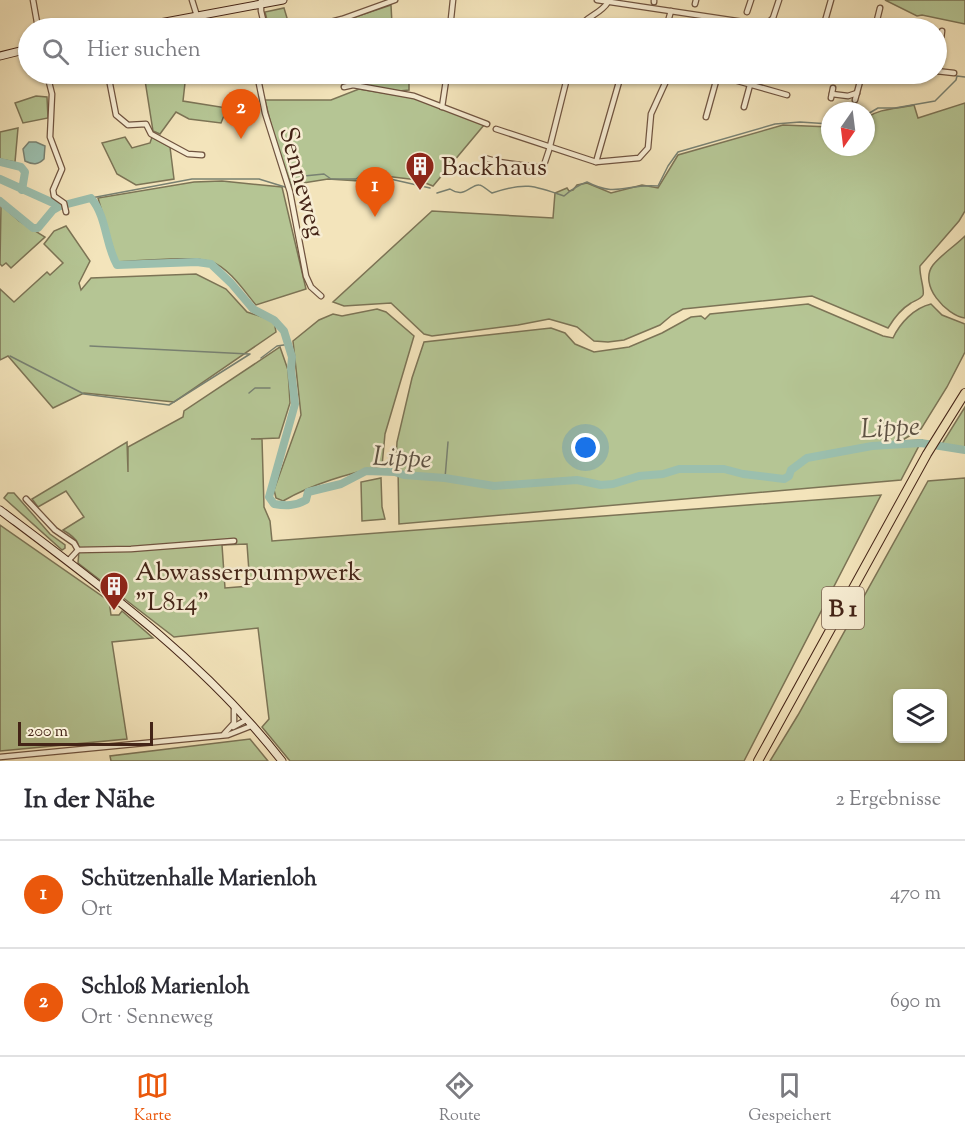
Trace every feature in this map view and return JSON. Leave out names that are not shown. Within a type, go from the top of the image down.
[{"type":"highway","name":"B 1","points":[[758,761],[927,454],[965,393]]},
{"type":"main road","points":[[186,18],[261,2],[283,0]]},
{"type":"main road","points":[[0,56],[18,52]]},
{"type":"main road","points":[[0,510],[152,627],[207,678],[282,761]]},
{"type":"street","points":[[33,0],[36,18]]},
{"type":"street","points":[[192,0],[197,16]]},
{"type":"street","points":[[345,18],[395,0]]},
{"type":"street","points":[[451,18],[453,0]]},
{"type":"street","points":[[597,0],[718,18]]},
{"type":"street","points":[[747,12],[751,0]]},
{"type":"street","points":[[773,18],[779,0]]},
{"type":"street","points":[[826,18],[831,0]]},
{"type":"street","points":[[261,2],[263,18]]},
{"type":"street","points":[[590,18],[602,10],[608,2]]},
{"type":"street","points":[[877,18],[880,8]]},
{"type":"street","points":[[669,18],[671,11]]},
{"type":"street","points":[[947,72],[954,73]]},
{"type":"street","points":[[50,84],[52,94],[50,137],[62,169],[53,190],[54,196],[64,202],[66,210]]},
{"type":"street","points":[[110,84],[116,115],[128,125],[146,124],[151,134],[188,154],[202,155]]},
{"type":"street","name":"Senneweg","points":[[259,84],[266,116],[289,187],[306,276],[311,287],[321,297]]},
{"type":"street","points":[[442,107],[443,84]]},
{"type":"street","points":[[485,158],[543,168],[566,84]]},
{"type":"street","points":[[596,162],[617,84]]},
{"type":"street","points":[[496,129],[596,162],[634,159],[644,154],[648,146],[651,114],[665,84]]},
{"type":"street","points":[[706,117],[715,84]]},
{"type":"street","points":[[747,84],[787,95]]},
{"type":"street","points":[[855,100],[859,84]]},
{"type":"street","points":[[344,87],[353,85],[399,93],[487,124]]},
{"type":"street","points":[[744,107],[750,85]]},
{"type":"street","points":[[832,94],[848,96],[857,93]]},
{"type":"street","points":[[26,499],[55,530],[74,543],[78,550]]},
{"type":"street","points":[[68,561],[78,550],[131,549],[234,541]]},
{"type":"street","points":[[230,729],[234,723],[234,707]]},
{"type":"street","points":[[222,735],[230,729],[249,723]]},
{"type":"street","points":[[0,757],[234,734],[249,723]]},
{"type":"street","points":[[36,754],[37,761]]},
{"type":"shaded area","points":[[885,0],[965,0],[965,24],[947,20],[947,18],[917,16]]},
{"type":"shaded area","points":[[391,5],[392,18],[352,18]]},
{"type":"shaded area","points":[[284,8],[287,18],[266,18],[265,12]]},
{"type":"shaded area","points":[[146,84],[185,84],[183,101],[227,108],[221,123],[189,119],[176,112],[160,134],[153,131]]},
{"type":"shaded area","points":[[358,84],[409,84],[409,90],[399,91]]},
{"type":"shaded area","points":[[359,89],[414,98],[484,125],[433,186],[418,180],[368,174],[359,181],[328,179],[291,185],[274,137],[265,100],[331,100]]},
{"type":"shaded area","points":[[36,96],[47,97],[48,118],[23,123],[15,103]]},
{"type":"shaded area","points":[[965,103],[965,211],[920,266],[923,295],[907,305],[888,328],[812,296],[683,309],[660,325],[624,340],[608,342],[594,341],[577,327],[549,319],[432,336],[424,334],[391,303],[344,306],[333,302],[432,211],[553,218],[555,193],[567,188],[569,191],[573,190],[577,185],[587,183],[611,193],[642,185],[658,188],[678,155],[783,125],[821,127],[821,156],[875,156],[875,114],[914,105],[918,118]]},
{"type":"shaded area","points":[[18,128],[15,162],[0,159],[0,132]]},
{"type":"shaded area","points":[[125,137],[132,148],[150,143],[152,137],[170,147],[174,179],[136,185],[117,174],[102,143]]},
{"type":"shaded area","points":[[29,142],[45,146],[44,159],[40,162],[33,164],[25,161],[23,149]]},
{"type":"shaded area","points":[[222,181],[282,187],[306,289],[256,305],[225,269],[212,262],[180,259],[117,262],[98,198],[194,182]]},
{"type":"shaded area","points":[[1,205],[19,221],[45,237],[11,268],[6,263],[2,266],[0,264]]},
{"type":"shaded area","points":[[66,226],[90,261],[79,283],[81,290],[91,278],[196,274],[226,289],[247,312],[274,321],[276,332],[174,402],[84,393],[53,408],[8,356],[0,360],[0,289],[14,302],[47,272],[50,275],[63,263],[44,244],[54,231]]},
{"type":"shaded area","points":[[965,236],[965,318],[950,311],[936,298],[929,281],[929,273],[940,257]]},
{"type":"shaded area","points":[[808,304],[883,336],[893,338],[908,317],[931,304],[942,315],[965,324],[965,352],[947,387],[921,429],[901,441],[922,440],[901,480],[399,524],[398,468],[400,468],[396,461],[397,442],[412,378],[424,342],[551,328],[565,333],[575,344],[594,352],[629,347],[691,317],[701,316],[705,319],[710,314]]},
{"type":"shaded area","points":[[377,309],[386,312],[414,336],[385,434],[382,466],[319,484],[283,501],[276,498],[274,490],[301,415],[293,341],[319,320],[333,314],[342,316]]},
{"type":"shaded area","points":[[280,347],[288,370],[290,403],[279,438],[251,439],[262,439],[264,507],[270,521],[272,541],[881,495],[744,761],[290,761],[262,727],[269,719],[258,628],[174,637],[78,563],[78,543],[63,530],[84,517],[66,491],[38,507],[32,499],[127,442],[128,472],[128,447],[183,417],[184,411]],"holes":[[[247,544],[250,586],[225,588],[222,545]]]},
{"type":"shaded area","points":[[965,407],[965,449],[940,447]]},
{"type":"shaded area","points":[[381,478],[382,507],[385,519],[362,521],[361,482]]},
{"type":"shaded area","points":[[965,478],[965,761],[770,761],[928,481]]},
{"type":"shaded area","points":[[8,493],[14,493],[50,534],[65,545],[65,548],[62,550],[4,498]]},
{"type":"shaded area","points":[[0,525],[109,601],[111,615],[119,615],[122,611],[153,638],[112,642],[127,739],[0,751]]},
{"type":"shaded area","points":[[250,739],[268,761],[111,761],[110,756]]},
{"type":"waterway","points":[[875,110],[935,101],[956,80],[957,76],[965,77]]},
{"type":"waterway","points":[[437,193],[450,189],[455,192],[464,192],[476,185],[492,193],[513,187],[529,186],[564,196],[587,182],[597,187],[614,190],[638,186],[658,186],[678,152],[775,124],[821,123]]},
{"type":"waterway","name":"Lippe","points":[[0,162],[21,167],[25,172],[22,190]]},
{"type":"waterway","points":[[290,186],[296,185],[304,176],[324,174],[331,179],[356,179],[364,173],[430,188]]},
{"type":"waterway","name":"Lippe","points":[[0,179],[60,206],[91,198],[100,214],[117,265],[197,262],[211,264],[253,309],[274,320],[284,331],[292,357],[295,404],[269,497],[274,504],[298,503],[306,500],[308,492],[341,484],[366,471],[395,472],[494,486],[577,480],[601,485],[613,484],[639,476],[663,474],[679,469],[724,469],[743,474],[784,479],[789,476],[791,470],[807,458],[872,446],[921,443],[965,450]]},
{"type":"waterway","points":[[91,198],[192,179],[259,179],[285,187]]},
{"type":"waterway","name":"Lippe","points":[[0,201],[33,228],[38,228],[53,210],[60,206]]},
{"type":"waterway","points":[[261,358],[277,346],[290,344]]},
{"type":"waterway","points":[[90,346],[249,354]]},
{"type":"waterway","points":[[10,356],[84,394],[169,405],[250,354]]},
{"type":"waterway","points":[[249,393],[255,388],[270,388]]},
{"type":"waterway","points":[[445,478],[448,442]]},
{"type":"place","name":"Schloß Marienloh","points":[[241,139]]},
{"type":"place","name":"Backhaus","points":[[420,192]]},
{"type":"place","name":"Schützenhalle Marienloh","points":[[375,217]]},
{"type":"place","name":"Abwasserpumpwerk \"L814\"","points":[[114,612]]}]
